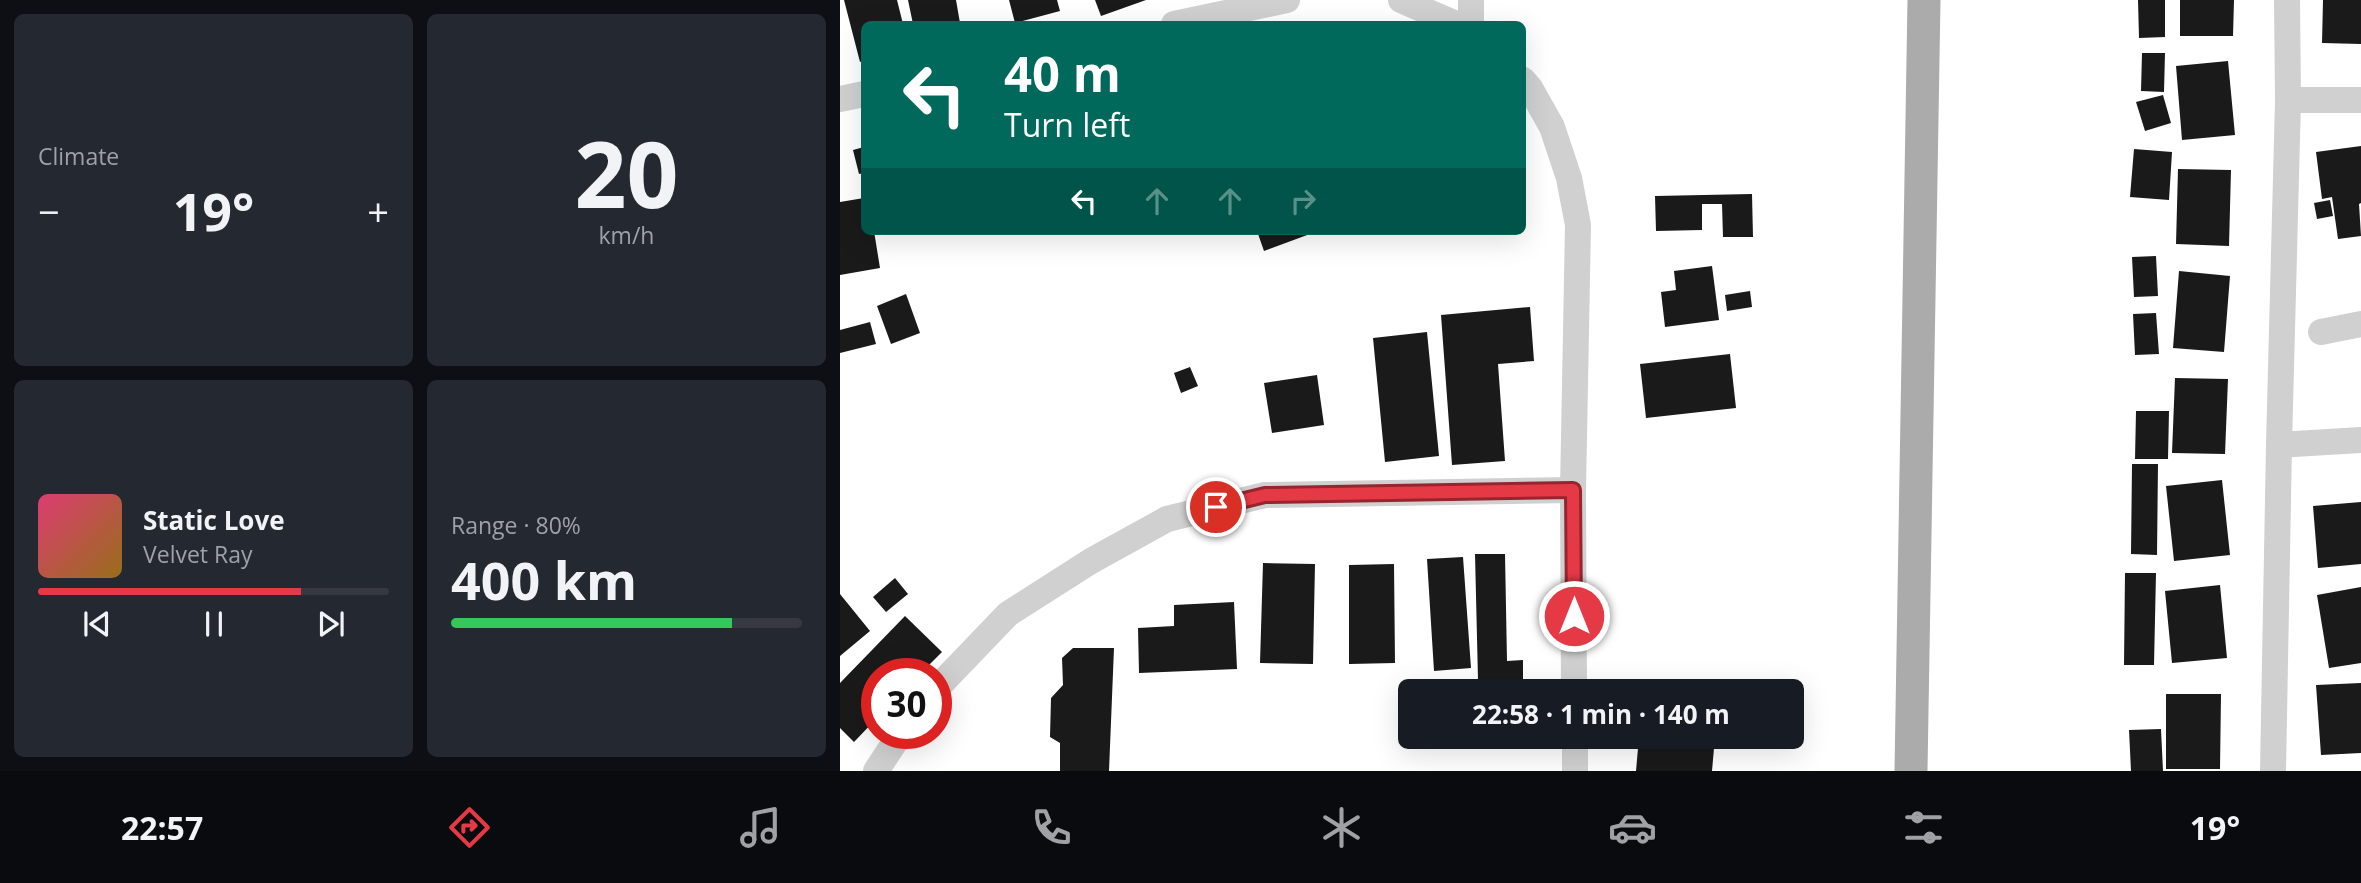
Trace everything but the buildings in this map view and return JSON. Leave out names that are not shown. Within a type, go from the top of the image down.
[{"type":"main road","points":[[1911,771],[1924,0]]},
{"type":"street","points":[[1188,21],[1287,0]]},
{"type":"street","points":[[1401,0],[1449,21]]},
{"type":"street","points":[[1471,0],[1471,21]]},
{"type":"street","points":[[2273,771],[2278,445],[2288,100],[2287,0]]},
{"type":"street","points":[[1526,84],[1552,127],[1569,178],[1577,225],[1573,490],[1574,679]]},
{"type":"street","points":[[840,99],[861,95]]},
{"type":"street","points":[[2288,100],[2361,100]]},
{"type":"street","points":[[2321,332],[2361,324]]},
{"type":"street","points":[[2278,445],[2361,440]]},
{"type":"street","points":[[952,672],[1008,614],[1091,561],[1167,519],[1265,495],[1573,490]]},
{"type":"street","points":[[876,771],[890,749]]},
{"type":"street","points":[[1575,749],[1575,771]]},
{"type":"route","points":[[1216,507],[1265,495],[1573,490],[1574,616]]}]
